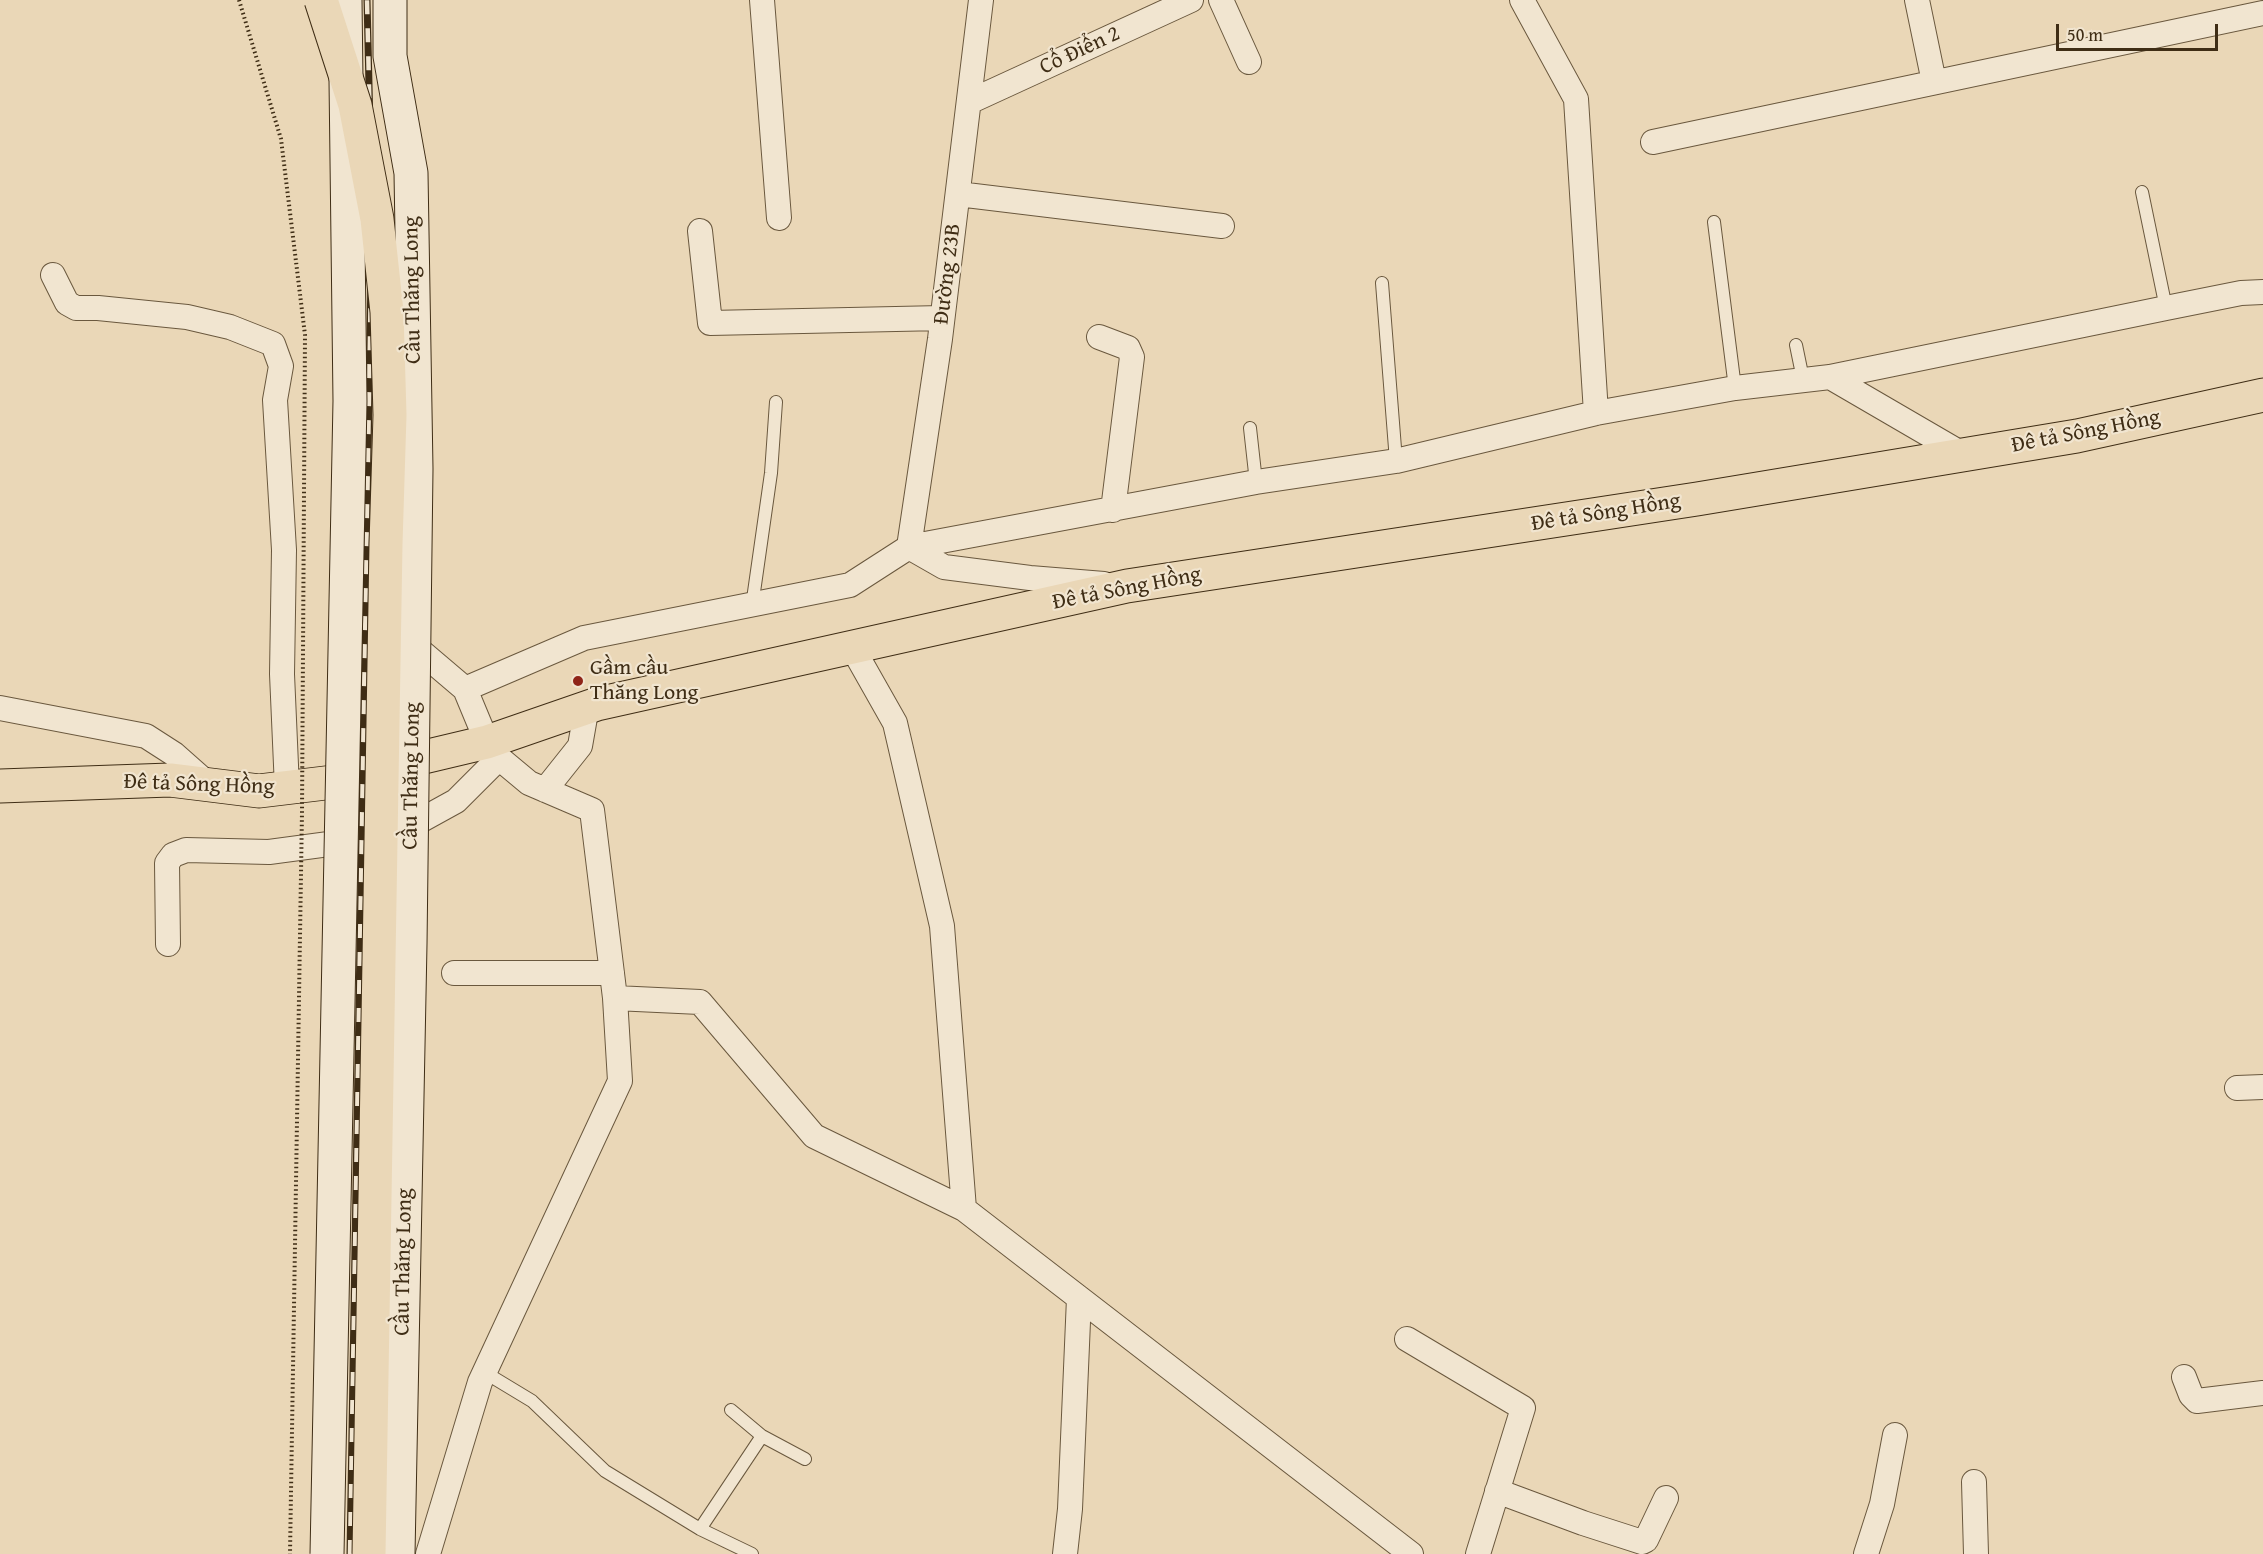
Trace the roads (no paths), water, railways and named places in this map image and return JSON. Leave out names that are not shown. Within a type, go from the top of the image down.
[{"type":"main road","name":"Cầu Thăng Long","points":[[321,0],[355,105],[377,219],[386,301],[390,416],[369,1554]]},
{"type":"main road","points":[[327,1554],[350,401],[345,0]]},
{"type":"main road","name":"Cầu Thăng Long","points":[[390,0],[390,56],[411,173],[416,469],[410,956],[398,1554]]},
{"type":"main road","name":"Đê tả Sông Hồng","points":[[0,786],[170,780],[259,791],[375,777],[407,761],[493,750],[587,706],[1127,586],[1697,499],[2077,436],[2263,394]]},
{"type":"street","points":[[400,0],[401,412],[397,616],[400,634],[465,689],[493,750],[529,783],[592,810],[615,998],[620,1081],[484,1372],[428,1554]]},
{"type":"street","points":[[762,0],[779,218]]},
{"type":"street","name":"Đường 23B","points":[[909,547],[942,318],[981,0]]},
{"type":"street","name":"Cổ Điển 2","points":[[969,102],[1191,0]]},
{"type":"street","points":[[1221,0],[1249,62]]},
{"type":"street","points":[[1522,0],[1576,99],[1596,413]]},
{"type":"street","points":[[1917,0],[1934,82]]},
{"type":"street","points":[[1653,142],[1934,82],[2218,11],[2263,13]]},
{"type":"street","points":[[958,194],[1222,226]]},
{"type":"street","points":[[700,231],[710,323],[942,318]]},
{"type":"street","points":[[53,275],[67,303],[76,308],[187,317],[230,327],[273,344],[281,366],[275,400],[284,550],[282,674],[287,788]]},
{"type":"street","points":[[465,689],[584,638],[850,585],[909,547],[1256,482],[1396,461],[1596,413],[1735,388],[1830,377],[2241,293],[2263,292]]},
{"type":"street","points":[[1099,338],[1128,348],[1132,357],[1113,510]]},
{"type":"street","points":[[1830,377],[1964,455]]},
{"type":"street","points":[[909,547],[944,567],[1030,578],[1127,586]]},
{"type":"street","points":[[852,647],[895,723],[942,926],[964,1209]]},
{"type":"street","points":[[545,790],[580,746],[587,706]]},
{"type":"street","points":[[0,708],[146,736],[174,754],[209,785]]},
{"type":"street","points":[[168,944],[167,863],[172,855],[186,850],[269,852],[381,837],[407,828],[456,801],[493,750]]},
{"type":"street","points":[[454,973],[612,973]]},
{"type":"street","points":[[615,998],[700,1002],[814,1136],[964,1209],[1411,1554]]},
{"type":"street","points":[[2237,1088],[2263,1087]]},
{"type":"street","points":[[1065,1554],[1070,1509],[1079,1298]]},
{"type":"street","points":[[1407,1339],[1523,1408],[1478,1554]]},
{"type":"street","points":[[2184,1377],[2191,1395],[2197,1401],[2263,1393]]},
{"type":"street","points":[[1866,1554],[1882,1504],[1895,1435]]},
{"type":"street","points":[[1974,1482],[1976,1554]]},
{"type":"street","points":[[1497,1491],[1642,1542],[1646,1540],[1666,1498]]},
{"type":"lane","points":[[2142,192],[2166,308]]},
{"type":"lane","points":[[1714,222],[1735,388]]},
{"type":"lane","points":[[1382,283],[1396,461]]},
{"type":"lane","points":[[1796,345],[1803,380]]},
{"type":"lane","points":[[752,606],[771,473],[776,402]]},
{"type":"lane","points":[[1250,428],[1256,482]]},
{"type":"lane","points":[[484,1372],[532,1401],[605,1471],[700,1529],[752,1554]]},
{"type":"lane","points":[[731,1410],[762,1436],[805,1459]]},
{"type":"lane","points":[[700,1529],[762,1436]]},
{"type":"railway","points":[[350,1554],[372,213],[367,0]]},
{"type":"place","name":"Gầm cầu Thăng Long","points":[[578,681]]}]
